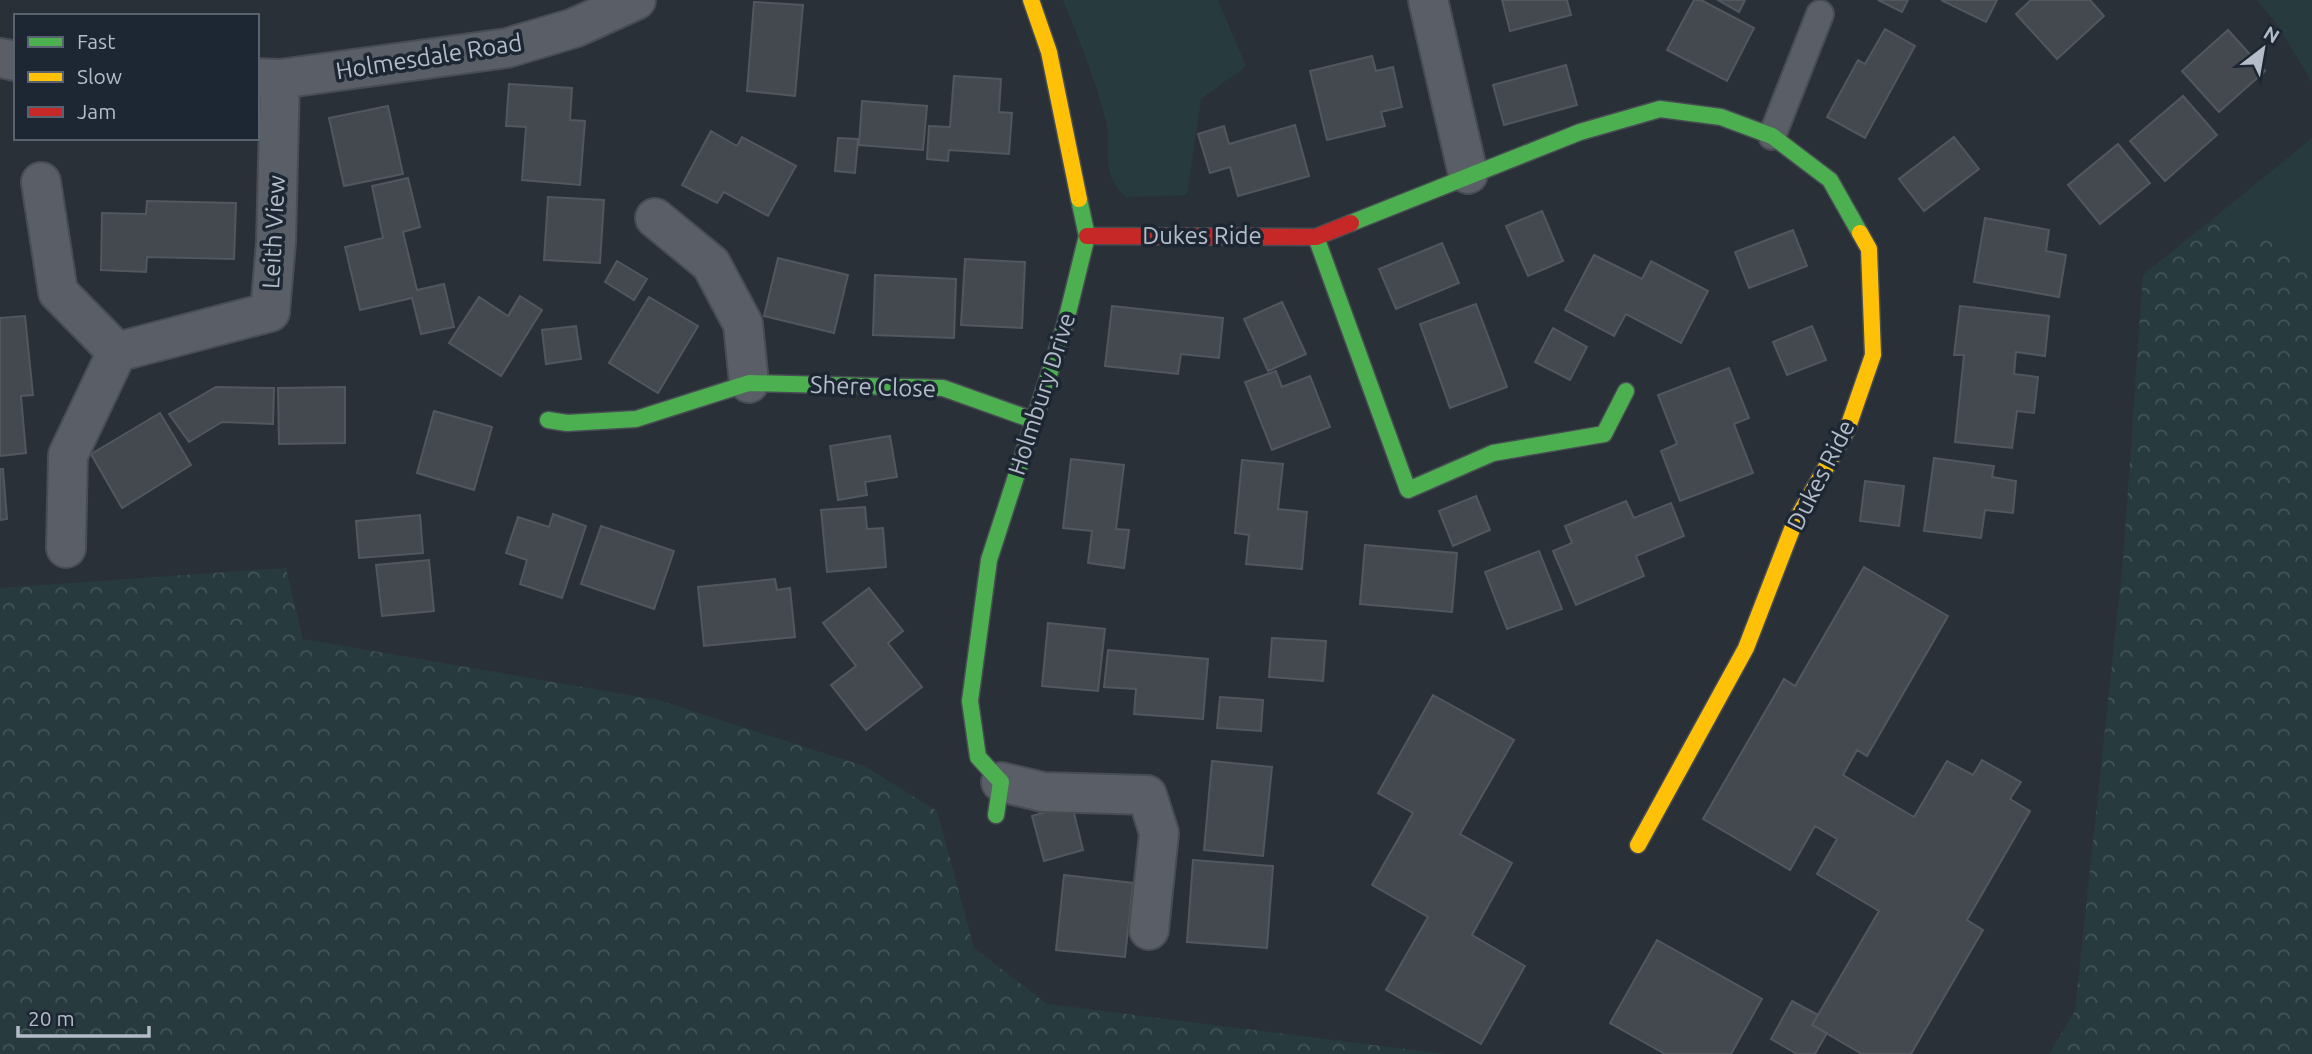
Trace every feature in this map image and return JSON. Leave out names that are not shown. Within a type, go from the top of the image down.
[{"type":"street","name":"Holmesdale Road","points":[[268,79],[507,48],[574,28],[636,0]]},
{"type":"street","name":"Holmbury Drive","points":[[1031,0],[1049,52],[1087,236],[1065,326],[989,560],[970,701],[978,757],[998,799],[1043,792],[1147,795],[1160,832],[1149,930]]},
{"type":"street","points":[[1428,0],[1468,174]]},
{"type":"street","name":"Leith View","points":[[117,352],[270,312],[276,242],[268,79]]},
{"type":"street","name":"Dukes Ride","points":[[1087,236],[1317,237],[1468,174],[1580,132],[1660,109],[1721,117],[1772,136],[1830,180],[1869,249],[1873,355],[1847,430],[1794,524],[1746,648],[1638,845]]},
{"type":"street","points":[[41,182],[58,292],[117,352],[68,454],[66,548]]},
{"type":"street","points":[[656,218],[710,264],[743,324],[749,383]]},
{"type":"street","points":[[1317,237],[1408,490],[1493,453],[1604,434],[1626,391]]},
{"type":"street","name":"Shere Close","points":[[548,420],[567,423],[636,419],[749,383],[943,388],[1033,420]]},
{"type":"lane","points":[[1772,136],[1820,14]]},
{"type":"green space","points":[[1063,0],[1218,0],[1246,66],[1201,99],[1187,195],[1126,197],[1117,187],[1109,168],[1107,129],[1101,102]]},
{"type":"green space","points":[[2257,0],[2312,0],[2312,82],[2278,26]]},
{"type":"green space","points":[[2312,138],[2312,254],[2209,222]]},
{"type":"green space","points":[[2209,222],[2312,254],[2312,1054],[2049,1054],[2075,1011],[2123,561],[2143,275]]},
{"type":"green space","points":[[286,568],[303,639],[658,700],[864,766],[937,811],[974,948],[1047,1004],[1445,1054],[0,1054],[0,588]]},
{"type":"building","points":[[1502,0],[1567,0],[1571,15],[1510,31]]},
{"type":"building","points":[[1694,0],[1701,0],[1754,28],[1727,81],[1667,50]]},
{"type":"building","points":[[1718,0],[1745,0],[1739,12]]},
{"type":"building","points":[[1878,0],[1908,0],[1902,12]]},
{"type":"building","points":[[1941,0],[1997,0],[1986,22]]},
{"type":"building","points":[[2031,0],[2090,0],[2104,16],[2057,59],[2016,14]]},
{"type":"building","points":[[754,2],[803,5],[795,96],[747,91]]},
{"type":"building","points":[[1885,29],[1915,46],[1865,138],[1827,117],[1858,60],[1865,64]]},
{"type":"building","points":[[2228,30],[2265,71],[2219,112],[2182,71]]},
{"type":"building","points":[[1372,56],[1376,71],[1393,67],[1402,107],[1381,112],[1385,126],[1327,140],[1310,71]]},
{"type":"building","points":[[1566,65],[1577,105],[1504,125],[1493,85]]},
{"type":"building","points":[[954,76],[1001,79],[999,112],[1012,113],[1009,154],[949,150],[948,161],[927,159],[929,126],[950,127]]},
{"type":"building","points":[[509,84],[572,88],[570,120],[585,121],[580,185],[522,180],[526,127],[506,126]]},
{"type":"building","points":[[2183,96],[2217,135],[2165,181],[2130,141]]},
{"type":"building","points":[[862,101],[927,106],[923,150],[859,145]]},
{"type":"building","points":[[388,106],[403,174],[344,186],[329,118]]},
{"type":"building","points":[[1295,125],[1309,176],[1238,196],[1230,167],[1210,173],[1198,134],[1224,126],[1229,144]]},
{"type":"building","points":[[711,131],[737,146],[742,137],[796,166],[768,216],[724,192],[717,203],[682,185]]},
{"type":"building","points":[[1954,137],[1979,169],[1924,211],[1899,179]]},
{"type":"building","points":[[838,138],[858,139],[855,173],[835,171]]},
{"type":"building","points":[[2118,144],[2150,183],[2100,224],[2068,185]]},
{"type":"building","points":[[408,178],[420,227],[403,232],[417,290],[444,284],[454,327],[421,334],[412,298],[360,310],[345,247],[383,238],[372,186]]},
{"type":"building","points":[[548,197],[604,200],[600,263],[544,260]]},
{"type":"building","points":[[147,201],[236,203],[234,259],[147,257],[146,272],[101,270],[102,213],[146,214]]},
{"type":"building","points":[[1542,211],[1563,261],[1528,276],[1506,226]]},
{"type":"building","points":[[1985,218],[2049,230],[2046,251],[2066,255],[2059,297],[1974,282]]},
{"type":"building","points":[[1793,230],[1807,266],[1749,288],[1735,252]]},
{"type":"building","points":[[1442,243],[1459,283],[1396,309],[1379,269]]},
{"type":"building","points":[[1594,255],[1642,279],[1651,261],[1708,291],[1681,343],[1626,314],[1614,336],[1565,310]]},
{"type":"building","points":[[778,258],[848,275],[834,333],[764,316]]},
{"type":"building","points":[[965,259],[1025,262],[1022,328],[961,325]]},
{"type":"building","points":[[617,261],[647,279],[634,300],[605,282]]},
{"type":"building","points":[[875,275],[956,279],[954,338],[873,335]]},
{"type":"building","points":[[520,296],[542,310],[501,376],[449,343],[479,297],[508,316]]},
{"type":"building","points":[[649,297],[698,326],[658,393],[609,363]]},
{"type":"building","points":[[1282,302],[1306,354],[1268,371],[1244,319]]},
{"type":"building","points":[[1476,304],[1507,387],[1450,408],[1420,324]]},
{"type":"building","points":[[1112,306],[1223,318],[1219,358],[1181,354],[1178,374],[1105,366]]},
{"type":"building","points":[[1960,306],[2049,316],[2045,356],[2016,352],[2014,374],[2038,377],[2034,413],[2017,411],[2012,448],[1955,442],[1964,355],[1954,355]]},
{"type":"building","points":[[25,316],[33,395],[21,396],[26,453],[0,456],[0,318]]},
{"type":"building","points":[[576,326],[581,359],[546,364],[542,330]]},
{"type":"building","points":[[1812,326],[1826,360],[1787,375],[1773,342]]},
{"type":"building","points":[[1553,328],[1587,347],[1570,380],[1535,362]]},
{"type":"building","points":[[1729,368],[1749,418],[1734,424],[1753,473],[1680,501],[1661,451],[1677,444],[1658,395]]},
{"type":"building","points":[[1276,371],[1282,387],[1310,376],[1330,427],[1272,450],[1245,382]]},
{"type":"building","points":[[216,387],[274,388],[273,424],[222,422],[189,442],[169,414]]},
{"type":"building","points":[[345,387],[345,443],[279,444],[278,388]]},
{"type":"building","points":[[434,411],[492,427],[474,490],[417,473]]},
{"type":"building","points":[[160,413],[191,465],[122,508],[91,454]]},
{"type":"building","points":[[890,436],[897,477],[865,482],[867,495],[838,500],[830,446]]},
{"type":"building","points":[[1934,458],[1994,466],[1992,477],[2016,481],[2013,513],[1985,510],[1981,538],[1924,531]]},
{"type":"building","points":[[1071,459],[1124,465],[1116,529],[1129,530],[1124,568],[1088,563],[1092,531],[1063,528]]},
{"type":"building","points":[[1242,460],[1283,464],[1278,509],[1307,512],[1302,569],[1246,564],[1249,535],[1235,533]]},
{"type":"building","points":[[0,469],[3,469],[7,519],[0,520]]},
{"type":"building","points":[[1865,481],[1904,486],[1899,526],[1860,521]]},
{"type":"building","points":[[1476,496],[1490,530],[1453,546],[1439,511]]},
{"type":"building","points":[[1626,501],[1634,518],[1671,503],[1684,536],[1636,556],[1644,576],[1576,605],[1553,551],[1572,543],[1565,526]]},
{"type":"building","points":[[865,507],[867,529],[883,528],[886,567],[827,572],[821,510]]},
{"type":"building","points":[[553,514],[586,526],[562,598],[520,584],[527,560],[506,553],[518,517],[549,527]]},
{"type":"building","points":[[420,515],[423,553],[359,558],[356,521]]},
{"type":"building","points":[[601,526],[674,551],[654,609],[581,584]]},
{"type":"building","points":[[1365,545],[1457,553],[1452,612],[1360,604]]},
{"type":"building","points":[[1539,551],[1562,609],[1507,629],[1485,572]]},
{"type":"building","points":[[429,560],[434,611],[382,616],[376,565]]},
{"type":"building","points":[[1864,567],[1948,616],[1867,756],[1857,750],[1843,775],[1914,817],[1947,761],[1973,775],[1982,760],[2021,782],[2010,799],[2030,811],[1967,920],[1983,930],[1911,1054],[1862,1054],[1812,1025],[1879,911],[1817,874],[1837,839],[1815,826],[1790,870],[1703,819],[1784,679],[1795,686]]},
{"type":"building","points":[[775,579],[777,590],[790,588],[795,637],[704,646],[698,587]]},
{"type":"building","points":[[869,588],[903,631],[888,643],[922,687],[866,730],[831,685],[856,666],[823,623]]},
{"type":"building","points":[[1048,623],[1105,629],[1098,691],[1042,686]]},
{"type":"building","points":[[1272,638],[1326,641],[1323,681],[1269,677]]},
{"type":"building","points":[[1108,650],[1208,659],[1203,719],[1134,714],[1136,689],[1104,687]]},
{"type":"building","points":[[1433,695],[1514,740],[1460,834],[1512,863],[1472,935],[1525,966],[1481,1044],[1386,990],[1428,917],[1372,885],[1413,813],[1378,793]]},
{"type":"building","points":[[1220,697],[1263,700],[1261,731],[1217,728]]},
{"type":"building","points":[[1212,761],[1272,767],[1263,856],[1204,850]]},
{"type":"building","points":[[1072,805],[1083,850],[1044,861],[1032,816]]},
{"type":"building","points":[[1193,860],[1273,866],[1267,948],[1187,942]]},
{"type":"building","points":[[1064,875],[1133,883],[1125,957],[1056,950]]},
{"type":"building","points":[[1657,940],[1762,999],[1731,1054],[1665,1054],[1610,1023]]},
{"type":"building","points":[[1792,1001],[1818,1015],[1812,1025],[1827,1033],[1815,1054],[1797,1054],[1771,1039]]},
{"type":"traffic: fast","points":[[1351,223],[1580,132],[1660,109],[1721,117],[1772,136],[1830,180],[1860,233]]},
{"type":"traffic: fast","points":[[996,815],[1001,782],[978,757],[970,701],[989,560],[1065,325],[1087,236],[1079,199]]},
{"type":"traffic: fast","points":[[1316,237],[1408,490],[1493,453],[1604,434],[1626,391]]},
{"type":"traffic: fast","points":[[548,420],[567,423],[636,419],[749,383],[943,388],[1033,420]]},
{"type":"traffic: slow","points":[[1031,0],[1049,52],[1079,199]]},
{"type":"traffic: slow","points":[[1638,845],[1746,648],[1794,524],[1847,430],[1873,355],[1869,249],[1860,233]]},
{"type":"traffic: jam","points":[[1087,236],[1316,237],[1351,223]]}]
